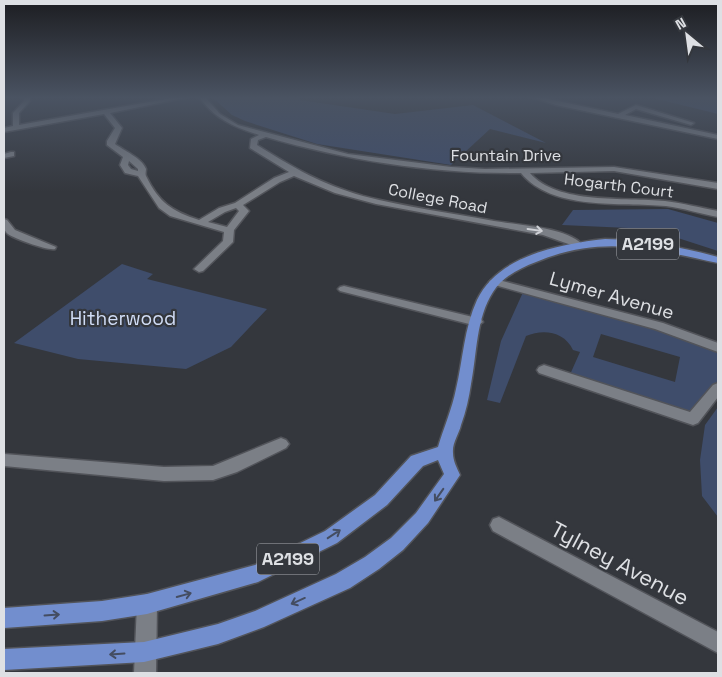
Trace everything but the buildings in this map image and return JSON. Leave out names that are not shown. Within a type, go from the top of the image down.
[{"type":"main road","name":"College Road","points":[[576,244],[602,242],[646,244],[676,248],[718,260]]},
{"type":"main road","name":"A2199","points":[[4,660],[44,660],[144,652],[218,634],[257,620],[343,581],[372,563],[397,544],[422,518],[452,475],[444,452],[460,404],[477,322],[487,292],[495,282],[512,269],[530,260],[576,244]]},
{"type":"main road","name":"A2199","points":[[4,618],[102,611],[147,604],[258,573],[294,557],[331,537],[388,493],[417,461],[444,452]]},
{"type":"street","points":[[119,129],[111,145],[136,162],[142,169],[141,174],[162,206],[174,214],[229,230]]},
{"type":"street","points":[[247,129],[265,135]]},
{"type":"street","points":[[683,129],[718,137]]},
{"type":"street","name":"Fountain Drive","points":[[265,135],[348,156],[396,163],[450,169],[614,169],[718,186]]},
{"type":"street","name":"College Road","points":[[265,135],[255,140],[253,146],[317,184],[370,199],[490,224],[545,232],[576,244]]},
{"type":"street","points":[[127,157],[124,161],[125,168],[131,173],[141,174]]},
{"type":"street","name":"Hogarth Court","points":[[523,170],[528,179],[537,185],[562,195],[659,203],[718,214]]},
{"type":"street","points":[[200,223],[222,210],[238,206],[277,180],[294,172]]},
{"type":"street","points":[[199,269],[228,242],[229,230],[244,211],[238,206]]},
{"type":"street","points":[[4,222],[12,232],[51,247]]},
{"type":"street","name":"Lymer Avenue","points":[[495,282],[658,326],[718,348]]},
{"type":"street","points":[[365,295],[375,284]]},
{"type":"street","points":[[344,289],[477,322]]},
{"type":"street","points":[[544,370],[693,419],[718,388]]},
{"type":"street","points":[[4,460],[164,474],[213,473],[281,444]]},
{"type":"street","name":"Tylney Avenue","points":[[499,525],[718,643]]},
{"type":"street","points":[[144,673],[147,604]]},
{"type":"green space","points":[[269,129],[518,129],[546,143],[490,129],[451,165],[317,144]]},
{"type":"green space","points":[[668,209],[718,223],[718,251],[650,229],[562,225],[573,210]]},
{"type":"green space","name":"Hitherwood","points":[[122,264],[153,274],[147,279],[267,309],[231,347],[186,369],[78,359],[14,343]]},
{"type":"green space","points":[[524,290],[659,326],[718,348],[718,388],[693,419],[568,379],[580,352],[573,350],[559,335],[546,332],[526,336],[500,403],[487,400],[501,341]],"holes":[[[601,334],[680,357],[675,382],[593,357]]]},
{"type":"green space","points":[[718,407],[718,517],[702,496],[700,460],[705,425]]}]
